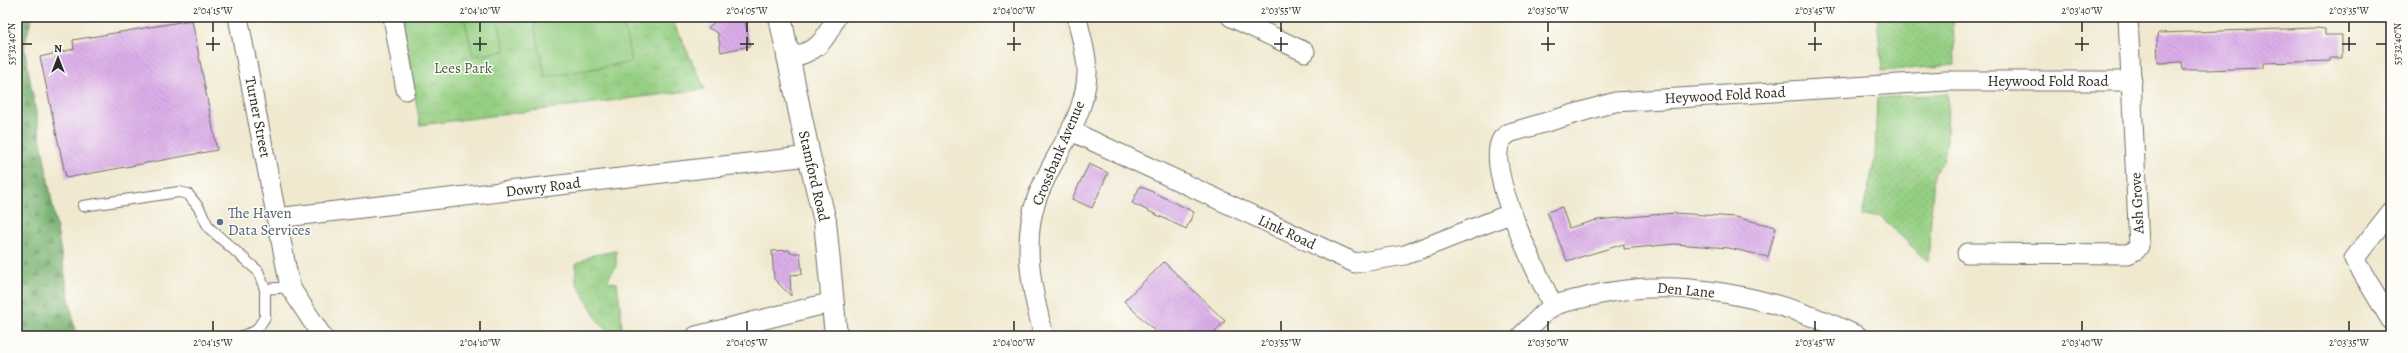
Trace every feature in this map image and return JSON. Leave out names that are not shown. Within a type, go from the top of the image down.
[{"type":"street","name":"Turner Street","points":[[238,17],[290,287]]},
{"type":"street","points":[[393,17],[406,90]]},
{"type":"street","name":"Stamford Road","points":[[780,17],[809,156],[825,221],[836,336]]},
{"type":"street","points":[[788,59],[809,53],[825,41],[836,17]]},
{"type":"street","name":"Crossbank Avenue","points":[[1044,336],[1031,279],[1031,224],[1037,198],[1071,131],[1081,104],[1087,76],[1077,17]]},
{"type":"street","points":[[1231,17],[1305,52]]},
{"type":"street","name":"Ash Grove","points":[[1967,252],[2128,254],[2136,250],[2139,246],[2128,17]]},
{"type":"street","name":"Heywood Fold Road","points":[[1553,306],[1510,214],[1498,150],[1502,139],[1509,133],[1615,102],[1946,81],[2132,81]]},
{"type":"street","name":"Link Road","points":[[1071,131],[1355,264],[1405,255],[1510,214]]},
{"type":"street","name":"Dowry Road","points":[[276,218],[809,156]]},
{"type":"street","points":[[2391,212],[2354,259],[2391,320]]},
{"type":"street","points":[[290,287],[322,336]]},
{"type":"street","name":"Den Lane","points":[[1521,336],[1553,306],[1607,292],[1650,287],[1707,290],[1759,300],[1858,336]]},
{"type":"street","points":[[696,336],[833,302]]},
{"type":"lane","points":[[83,206],[179,192],[188,194],[199,208],[209,228],[258,271],[265,289],[265,317],[256,331],[242,336]]},
{"type":"lane","points":[[265,289],[290,287]]},
{"type":"green space","points":[[17,17],[32,17],[24,46],[76,336],[17,336]]},
{"type":"green space","name":"Lees Park","points":[[401,17],[671,17],[705,89],[420,125]]},
{"type":"green space","points":[[464,17],[497,17],[505,51],[473,56]]},
{"type":"green space","points":[[533,17],[622,17],[632,62],[545,77]]},
{"type":"green space","points":[[1877,17],[1953,17],[1955,65],[1882,71]]},
{"type":"green space","points":[[1948,94],[1947,139],[1943,161],[1934,174],[1928,262],[1880,216],[1862,216],[1875,158],[1877,98]]},
{"type":"green space","points":[[616,251],[616,266],[607,281],[617,283],[622,332],[626,336],[612,336],[599,322],[576,282],[576,264],[593,255]]},
{"type":"building","points":[[720,17],[744,17],[750,46],[721,52],[718,33],[708,28]]},
{"type":"building","points":[[192,20],[217,150],[66,178],[40,57],[74,49],[73,40]]},
{"type":"building","points":[[2316,28],[2325,29],[2325,35],[2342,35],[2342,58],[2330,58],[2330,61],[2263,63],[2263,68],[2205,70],[2183,70],[2182,62],[2158,63],[2157,35],[2159,33]]},
{"type":"building","points":[[1089,164],[1108,173],[1092,208],[1072,199]]},
{"type":"building","points":[[1140,186],[1194,212],[1186,229],[1132,203]]},
{"type":"building","points":[[1562,207],[1569,228],[1597,220],[1674,213],[1735,217],[1776,227],[1768,257],[1729,248],[1674,244],[1624,249],[1624,244],[1567,261],[1547,212]]},
{"type":"building","points":[[790,250],[790,253],[800,253],[802,274],[790,275],[791,296],[774,279],[772,251]]},
{"type":"building","points":[[1164,262],[1225,321],[1211,336],[1160,336],[1124,301]]},
{"type":"place","name":"The Haven Data Services","points":[[220,222]]}]
